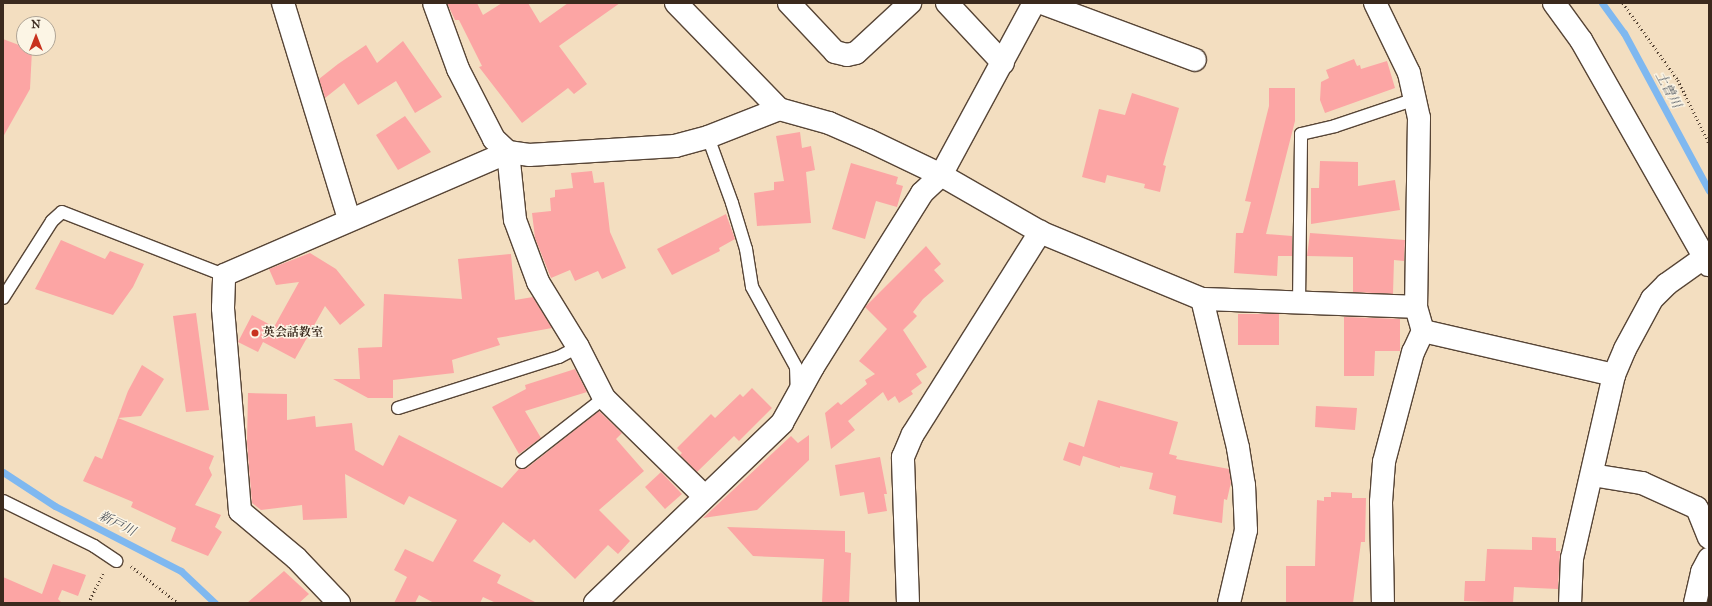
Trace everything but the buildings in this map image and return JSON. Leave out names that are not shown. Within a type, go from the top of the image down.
[{"type":"street","points":[[283,3],[349,219]]},
{"type":"street","points":[[434,3],[458,69],[494,139],[508,152],[515,220],[538,282],[578,347],[604,398],[704,496]]},
{"type":"street","points":[[676,3],[779,109],[829,123],[941,175],[1040,232],[1202,299],[1416,307]]},
{"type":"street","points":[[789,3],[835,52],[847,55],[856,53],[910,3]]},
{"type":"street","points":[[947,3],[1003,63]]},
{"type":"street","points":[[595,603],[704,496],[782,423],[797,395],[922,193],[941,175],[1003,63],[1034,3]]},
{"type":"street","points":[[1042,3],[1195,60]]},
{"type":"street","points":[[1375,3],[1409,73],[1419,118],[1416,307],[1423,331],[1413,352],[1384,462],[1381,502],[1383,603]]},
{"type":"street","points":[[1554,3],[1581,40],[1707,261],[1667,284],[1652,299],[1624,350],[1614,375],[1572,558],[1570,603]]},
{"type":"street","points":[[339,603],[296,558],[240,511],[223,308],[224,275],[276,254],[349,219],[508,152],[529,155],[675,146],[708,137],[779,109]]},
{"type":"street","points":[[908,603],[903,457],[913,434],[1040,232]]},
{"type":"street","points":[[1202,299],[1238,448],[1244,485],[1246,530],[1229,603]]},
{"type":"street","points":[[1423,331],[1614,375]]},
{"type":"street","points":[[1592,475],[1642,483],[1697,508],[1709,538]]},
{"type":"street","points":[[1695,603],[1702,572],[1709,559]]},
{"type":"lane","points":[[1299,303],[1301,134],[1334,126],[1415,99]]},
{"type":"lane","points":[[708,137],[732,203],[746,249],[752,287],[796,367],[797,395]]},
{"type":"lane","points":[[3,298],[52,221],[62,212],[224,275]]},
{"type":"lane","points":[[398,408],[559,357],[578,347]]},
{"type":"lane","points":[[522,462],[604,398]]},
{"type":"lane","points":[[3,501],[94,546],[116,561]]},
{"type":"path","points":[[1623,3],[1678,80],[1709,142]]},
{"type":"path","points":[[88,603],[105,567],[116,561],[129,564],[178,603]]},
{"type":"waterway","name":"土曽川","points":[[1602,3],[1624,33],[1709,191]]},
{"type":"waterway","name":"新戸川","points":[[3,472],[55,506],[181,571],[215,603]]},
{"type":"place","name":"英会話教室","points":[[255,333]]}]
